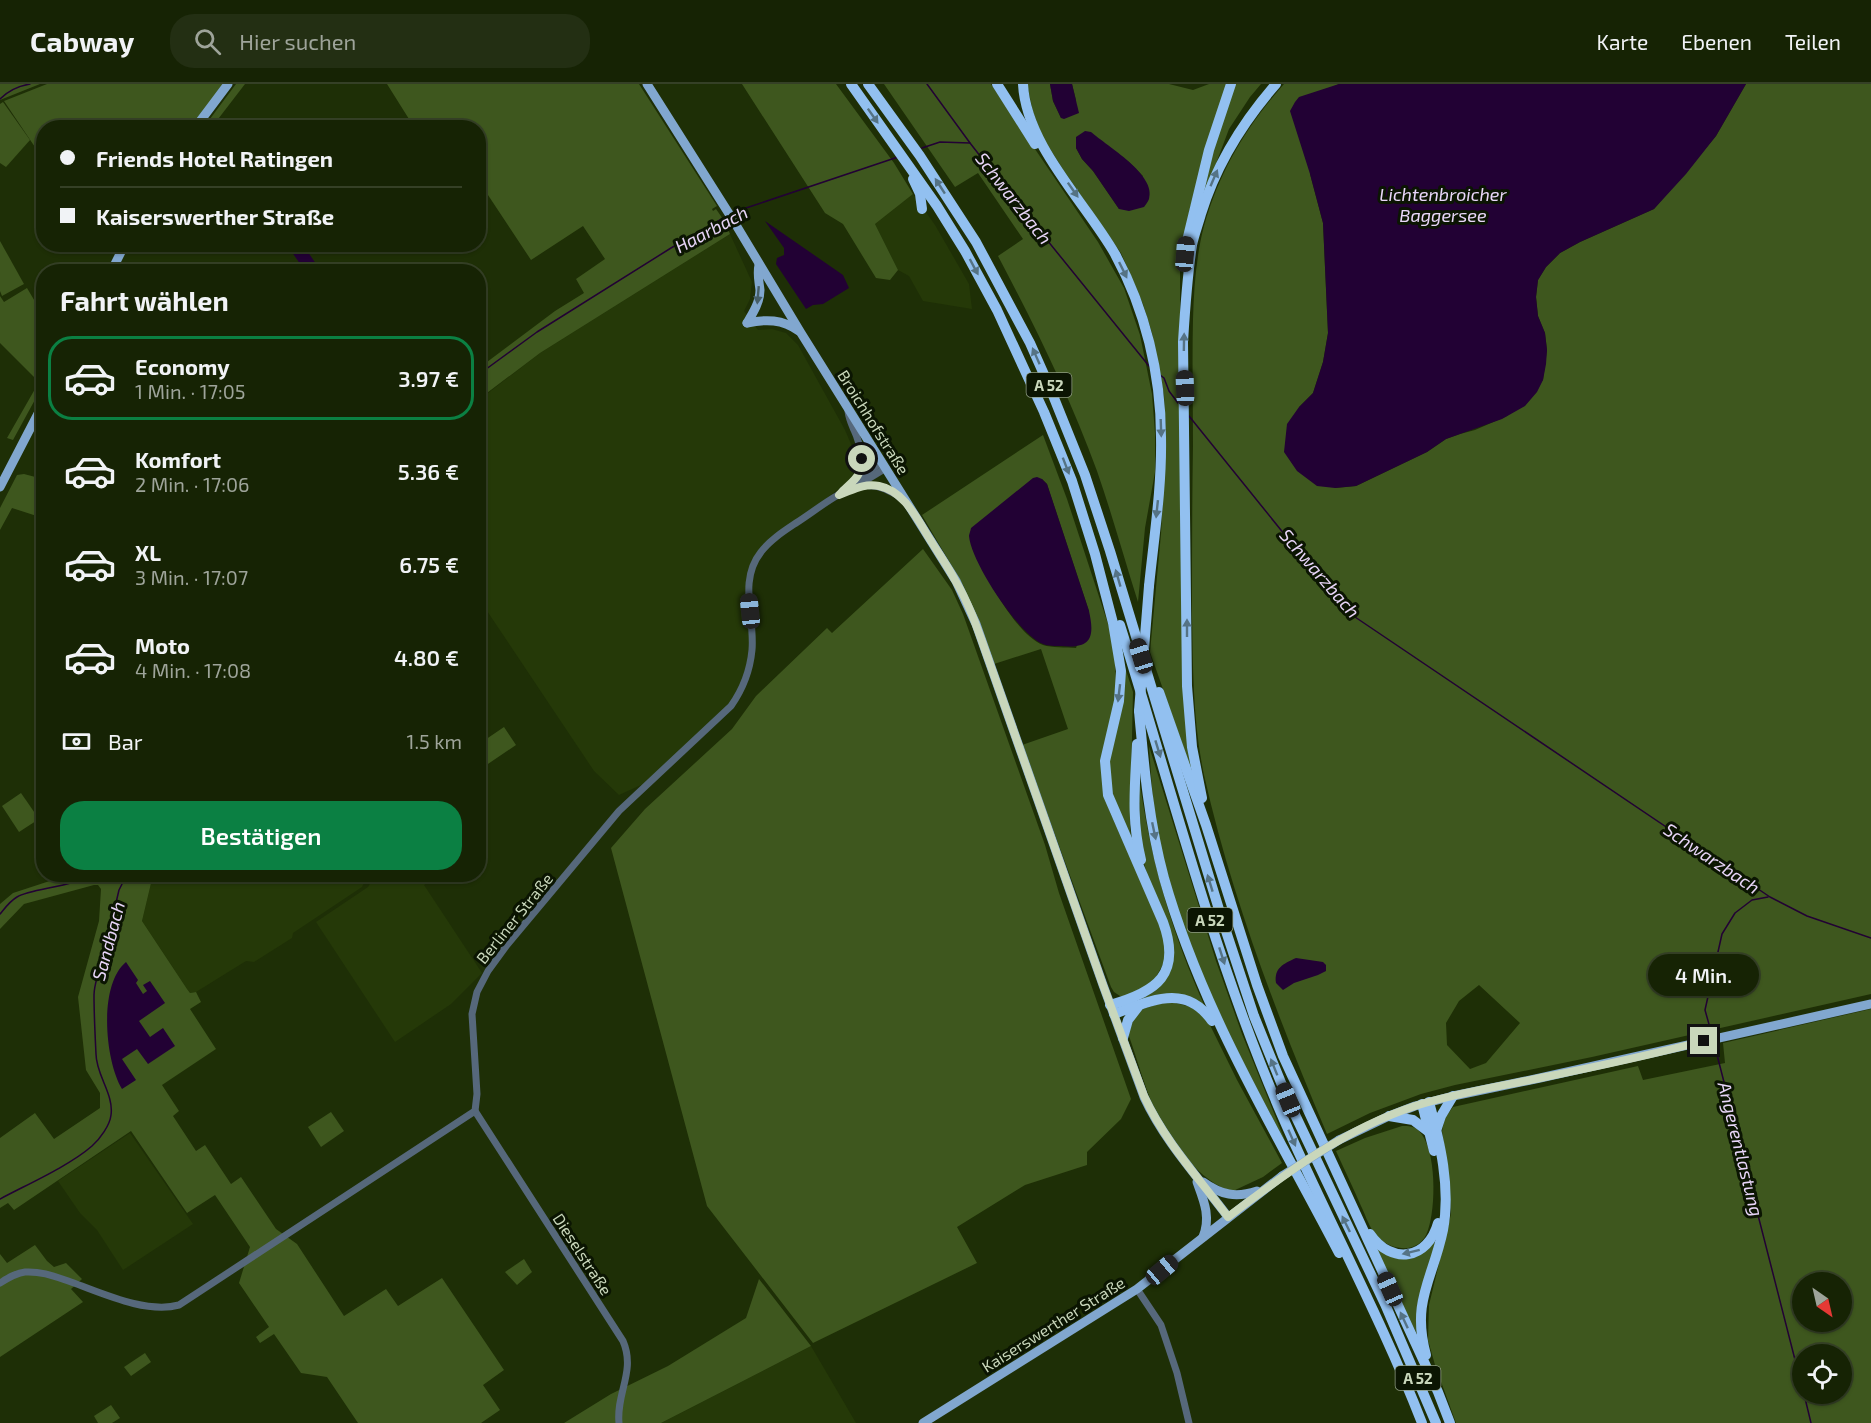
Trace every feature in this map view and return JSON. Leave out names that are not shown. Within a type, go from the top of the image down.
[{"type":"highway","name":"A 52","points":[[851,84],[943,214],[997,310],[1054,434],[1082,508],[1222,959],[1243,1019],[1294,1142],[1422,1423]]},
{"type":"highway","name":"A 52","points":[[868,84],[920,156],[959,216],[997,280],[1030,343],[1050,388],[1088,484],[1234,958],[1276,1071],[1385,1304],[1436,1423]]},
{"type":"highway","points":[[997,84],[1037,147],[1053,162]]},
{"type":"highway","points":[[1023,84],[1025,103],[1033,125],[1053,162],[1093,219],[1121,266],[1140,310],[1158,384],[1161,436],[1160,473],[1133,796],[1136,838],[1147,886]]},
{"type":"highway","points":[[1186,296],[1184,268],[1187,241],[1206,161],[1231,84]]},
{"type":"highway","points":[[1206,825],[1192,747],[1187,687],[1183,342],[1186,296],[1192,244],[1220,164],[1246,120],[1276,84]]},
{"type":"highway","points":[[907,166],[920,194],[922,209]]},
{"type":"highway","points":[[1095,554],[1113,623],[1121,671],[1119,701],[1105,761],[1106,786],[1112,807],[1163,922],[1169,939],[1170,952],[1168,966],[1160,981],[1140,996],[1112,1010]]},
{"type":"highway","points":[[1134,634],[1147,659],[1206,825],[1257,985],[1291,1074],[1438,1392]]},
{"type":"highway","points":[[1139,711],[1146,789],[1163,876],[1197,975],[1231,1048]]},
{"type":"highway","points":[[1112,1010],[1169,997],[1182,998],[1205,1011],[1231,1048]]},
{"type":"highway","points":[[1123,1038],[1128,1020],[1139,1005]]},
{"type":"highway","name":"A 52","points":[[1231,1048],[1342,1258],[1355,1274]]},
{"type":"highway","points":[[1291,1074],[1315,1158]]},
{"type":"highway","points":[[1354,1209],[1371,1237],[1387,1251],[1410,1254],[1417,1252],[1427,1244],[1436,1231],[1440,1207],[1433,1130],[1453,1096]]},
{"type":"highway","points":[[1426,1103],[1444,1175],[1445,1210],[1443,1230],[1422,1301],[1420,1320],[1422,1343],[1450,1423]]},
{"type":"highway","points":[[1389,1116],[1413,1120],[1433,1130]]},
{"type":"main road","points":[[201,120],[228,84]]},
{"type":"main road","name":"Broichhofstraße","points":[[647,84],[956,581],[976,624],[1112,1010],[1152,1113],[1169,1142],[1228,1217]]},
{"type":"main road","points":[[759,265],[757,276],[760,293],[757,305],[747,323],[767,320],[782,322],[801,333]]},
{"type":"main road","points":[[0,487],[36,417]]},
{"type":"main road","name":"Kaiserswerther Straße","points":[[923,1423],[1137,1289],[1282,1176],[1339,1140],[1389,1116],[1453,1096],[1871,1004]]},
{"type":"main road","points":[[1194,1174],[1221,1193],[1234,1196],[1265,1188]]},
{"type":"main road","points":[[1194,1174],[1208,1215],[1203,1237]]},
{"type":"street","points":[[848,408],[849,421],[855,431],[862,459],[857,479]]},
{"type":"street","name":"Berliner Straße","points":[[839,495],[857,479],[884,465]]},
{"type":"street","name":"Berliner Straße","points":[[475,1111],[477,1094],[472,1014],[477,992],[488,971],[619,811],[731,706],[741,693],[748,674],[752,650],[748,587],[750,573],[755,560],[762,551],[782,533],[855,487],[884,465]]},
{"type":"street","points":[[855,487],[867,485],[886,488],[909,505]]},
{"type":"street","points":[[0,1283],[24,1272],[44,1273],[150,1307],[162,1308],[179,1305],[475,1111]]},
{"type":"street","name":"Dieselstraße","points":[[475,1111],[623,1341],[628,1367],[619,1423]]},
{"type":"street","points":[[1137,1289],[1161,1324],[1177,1373],[1189,1423]]},
{"type":"shaded area","points":[[0,84],[40,84],[0,100]]},
{"type":"shaded area","points":[[47,84],[223,84],[196,120],[36,120],[36,149],[4,101]]},
{"type":"shaded area","points":[[236,84],[245,84],[217,120],[209,120]]},
{"type":"shaded area","points":[[387,84],[639,84],[717,206],[712,209],[713,211],[716,209],[730,234],[540,353],[486,394],[486,363],[555,311],[584,293],[576,279],[605,259],[583,226],[531,260],[486,192],[486,120],[410,120]]},
{"type":"shaded area","points":[[742,84],[836,84],[894,163],[913,194],[875,224],[898,270],[890,280],[876,278],[843,224],[825,213]]},
{"type":"shaded area","points":[[884,84],[991,84],[1098,242],[1124,288],[1140,335],[1152,394],[1155,433],[1155,472],[1145,528],[1138,602],[1087,443],[1051,362],[998,256],[1023,239],[978,173],[955,187]]},
{"type":"shaded area","points":[[1027,84],[1050,84],[1053,101],[1061,118],[1076,100],[1072,84],[1169,84],[1193,90],[1209,84],[1229,84],[1190,208],[1180,262],[1192,772],[1150,652],[1161,534],[1166,434],[1164,395],[1152,333],[1143,304],[1121,253],[1042,136],[1033,112]],"holes":[[[1102,142],[1129,162],[1143,176],[1119,209],[1076,148]]]},
{"type":"shaded area","points":[[1235,84],[1261,84],[1229,129],[1200,206],[1213,151]]},
{"type":"shaded area","points":[[1284,84],[1339,84],[1325,90],[1310,174],[1323,223],[1328,333],[1323,362],[1313,393],[1299,407],[1335,488],[1356,486],[1427,452],[1446,439],[1475,430],[1507,416],[1543,380],[1547,350],[1545,333],[1538,316],[1536,297],[1538,280],[1546,267],[1560,253],[1580,242],[1654,209],[1716,136],[1746,84],[1871,84],[1871,994],[1592,1057],[1455,1085],[1421,1094],[1370,1113],[1327,1134],[1274,1002],[1228,867],[1200,755],[1194,696],[1193,351],[1197,260],[1210,206],[1226,168],[1246,133]],"holes":[[[1479,985],[1520,1023],[1486,1063],[1470,1069],[1447,1045],[1446,1023],[1459,1001]]]},
{"type":"shaded area","points":[[3,102],[30,140],[6,167],[0,163],[0,104]]},
{"type":"shaded area","points":[[913,194],[935,225],[969,284],[972,309],[923,301],[909,276],[898,270],[875,224]]},
{"type":"shaded area","points":[[730,234],[752,282],[750,299],[744,311],[758,330],[772,329],[786,333],[798,345],[845,430],[854,451],[857,469],[847,482],[768,545],[750,573],[752,650],[740,693],[650,781],[619,795],[594,771],[486,609],[486,395],[540,353]]},
{"type":"shaded area","points":[[0,241],[24,284],[2,296],[0,291]]},
{"type":"shaded area","points":[[27,288],[36,303],[36,379],[0,343],[0,296],[4,302]]},
{"type":"shaded area","points":[[36,387],[36,398],[13,440],[7,438]]},
{"type":"shaded area","points":[[1043,435],[1067,499],[1110,630],[1116,687],[1104,795],[1164,933],[1166,959],[1152,984],[1125,996],[1120,996],[1111,987],[1022,745],[1068,729],[1041,649],[994,664],[963,585],[922,515]],"holes":[[[1042,479],[1047,484],[1089,611],[1076,648],[1043,645],[1032,639],[1011,616],[984,572],[972,547]]]},
{"type":"shaded area","points":[[17,475],[36,477],[36,516],[12,508],[0,530],[0,508]]},
{"type":"shaded area","points":[[923,549],[952,590],[963,614],[1045,845],[1059,893],[1131,1099],[1121,1119],[1087,1152],[1087,1165],[1025,1185],[957,1227],[977,1263],[813,1343],[707,1206],[611,848],[645,809],[732,729],[756,696],[827,628],[832,633]]},
{"type":"shaded area","points":[[1123,661],[1133,692],[1130,829],[1134,851],[1122,826],[1107,777]]},
{"type":"shaded area","points":[[504,727],[516,745],[486,765],[486,739]]},
{"type":"shaded area","points":[[1149,746],[1216,961],[1242,1034],[1286,1143],[1226,1028],[1177,907],[1156,823]]},
{"type":"shaded area","points":[[1139,777],[1149,837],[1164,895],[1183,952],[1206,1009],[1196,1002],[1142,999],[1161,984],[1172,963],[1140,849]]},
{"type":"shaded area","points":[[21,793],[36,815],[36,821],[19,832],[2,806]]},
{"type":"shaded area","points":[[47,882],[151,882],[142,921],[190,993],[196,992],[201,1002],[190,1009],[216,1049],[162,1085],[179,1111],[173,1116],[196,1151],[205,1145],[231,1184],[241,1177],[276,1229],[297,1244],[344,1316],[386,1289],[398,1306],[442,1278],[504,1370],[483,1385],[500,1410],[481,1423],[358,1423],[327,1377],[301,1373],[274,1334],[260,1343],[256,1337],[269,1327],[239,1283],[250,1247],[215,1195],[187,1213],[131,1131],[14,1210],[8,1203],[0,1208],[0,1138],[35,1113],[54,1139],[100,1108],[100,1093],[86,1070],[78,997],[99,921],[101,889],[98,885],[94,885],[24,904],[0,929],[0,904],[13,893]]},
{"type":"shaded area","points":[[151,882],[364,883],[362,887],[293,933],[292,938],[254,962],[246,961],[196,992],[190,993],[142,921]]},
{"type":"shaded area","points":[[371,882],[428,882],[424,885],[482,973],[451,1004],[395,1042],[316,922],[368,887]]},
{"type":"shaded area","points":[[1168,1001],[1195,1008],[1208,1021],[1282,1163],[1263,1177],[1233,1191],[1209,1179],[1175,1144],[1153,1106],[1144,1080],[1129,1036],[1129,1027],[1140,1010]]},
{"type":"shaded area","points":[[1871,1009],[1871,1423],[1456,1423],[1428,1340],[1429,1305],[1451,1214],[1442,1131],[1445,1118],[1453,1107],[1638,1066],[1643,1080],[1725,1063],[1723,1043]]},
{"type":"shaded area","points":[[331,1112],[344,1131],[321,1147],[308,1127]]},
{"type":"shaded area","points":[[1402,1126],[1415,1128],[1425,1140],[1432,1164],[1433,1194],[1431,1220],[1424,1239],[1418,1244],[1402,1248],[1386,1243],[1373,1231],[1336,1151],[1365,1138]]},
{"type":"shaded area","points":[[130,1133],[193,1224],[123,1270],[97,1230],[80,1213],[58,1181]]},
{"type":"shaded area","points":[[1435,1241],[1418,1336],[1374,1247],[1390,1256]]},
{"type":"shaded area","points":[[35,1245],[54,1267],[66,1263],[82,1279],[71,1289],[83,1302],[0,1357],[0,1254],[7,1263]]},
{"type":"shaded area","points":[[524,1259],[532,1272],[517,1285],[505,1272]]},
{"type":"shaded area","points":[[759,1279],[811,1346],[661,1423],[564,1423],[611,1394],[668,1366],[746,1318]]},
{"type":"shaded area","points":[[811,1346],[856,1423],[661,1423]]},
{"type":"shaded area","points":[[145,1353],[151,1362],[131,1376],[124,1367]]},
{"type":"shaded area","points":[[111,1405],[120,1418],[112,1423],[98,1423],[94,1416]]},
{"type":"water","points":[[1050,84],[1072,84],[1079,113],[1061,118],[1053,101]]},
{"type":"water","name":"Lichtenbroicher Baggersee","points":[[1339,84],[1746,84],[1716,136],[1654,209],[1580,242],[1560,253],[1546,267],[1538,280],[1536,297],[1538,316],[1545,333],[1546,364],[1543,380],[1537,392],[1525,406],[1502,419],[1446,439],[1427,452],[1356,486],[1335,488],[1317,486],[1297,471],[1284,452],[1287,424],[1313,393],[1323,362],[1328,333],[1323,223],[1290,111],[1299,97]]},
{"type":"water","points":[[1085,131],[1091,132],[1118,153],[1146,180],[1149,199],[1144,207],[1129,211],[1119,209],[1076,148],[1076,137]]},
{"type":"water","points":[[765,221],[843,275],[849,288],[823,304],[813,305],[806,309],[776,264],[777,258],[784,255],[784,248]]},
{"type":"water","points":[[292,252],[308,252],[316,264],[300,264]]},
{"type":"water","points":[[1037,477],[1047,484],[1089,611],[1091,635],[1085,643],[1079,646],[1043,644],[1022,627],[987,579],[978,563],[969,536],[971,528]]},
{"type":"water","points":[[1296,958],[1323,962],[1326,965],[1326,971],[1294,983],[1283,990],[1276,983],[1276,974],[1283,965]]},
{"type":"water","points":[[126,962],[138,980],[136,983],[143,994],[147,991],[143,985],[150,981],[165,1003],[139,1021],[150,1037],[163,1028],[175,1046],[148,1064],[137,1049],[122,1059],[136,1080],[122,1089],[112,1061],[107,1024],[111,988],[117,973]]},
{"type":"waterway","name":"Schwarzbach","points":[[0,99],[14,89],[30,84]]},
{"type":"waterway","name":"Schwarzbach","points":[[927,84],[1009,193],[1149,366]]},
{"type":"waterway","name":"Haarbach","points":[[922,148],[940,142],[970,143]]},
{"type":"waterway","name":"Haarbach","points":[[734,212],[898,157]]},
{"type":"waterway","name":"Haarbach","points":[[486,369],[537,332],[671,248],[727,216]]},
{"type":"waterway","name":"Schwarzbach","points":[[1160,375],[1178,403]]},
{"type":"waterway","name":"Schwarzbach","points":[[1189,416],[1289,540],[1355,617],[1770,897],[1807,916],[1871,938]]},
{"type":"waterway","name":"Haarbach","points":[[0,914],[17,897],[72,882]]},
{"type":"waterway","name":"Sandbach","points":[[0,1199],[60,1168],[83,1153],[98,1140],[109,1123],[110,1100],[97,1062],[94,990],[101,955],[106,945],[123,882]]},
{"type":"waterway","name":"Angerentlastung","points":[[1712,1035],[1705,1010],[1722,934],[1735,913],[1752,900],[1768,897]]},
{"type":"waterway","name":"Angerentlastung","points":[[1714,1043],[1792,1348]]},
{"type":"waterway","name":"Angerentlastung","points":[[1806,1404],[1811,1423]]},
{"type":"route","points":[[862,459],[857,479],[839,495],[855,487],[867,485],[886,488],[897,495],[909,505],[956,581],[976,624],[1144,1096],[1169,1142],[1228,1217],[1308,1158],[1360,1129],[1415,1106],[1704,1041]]}]
